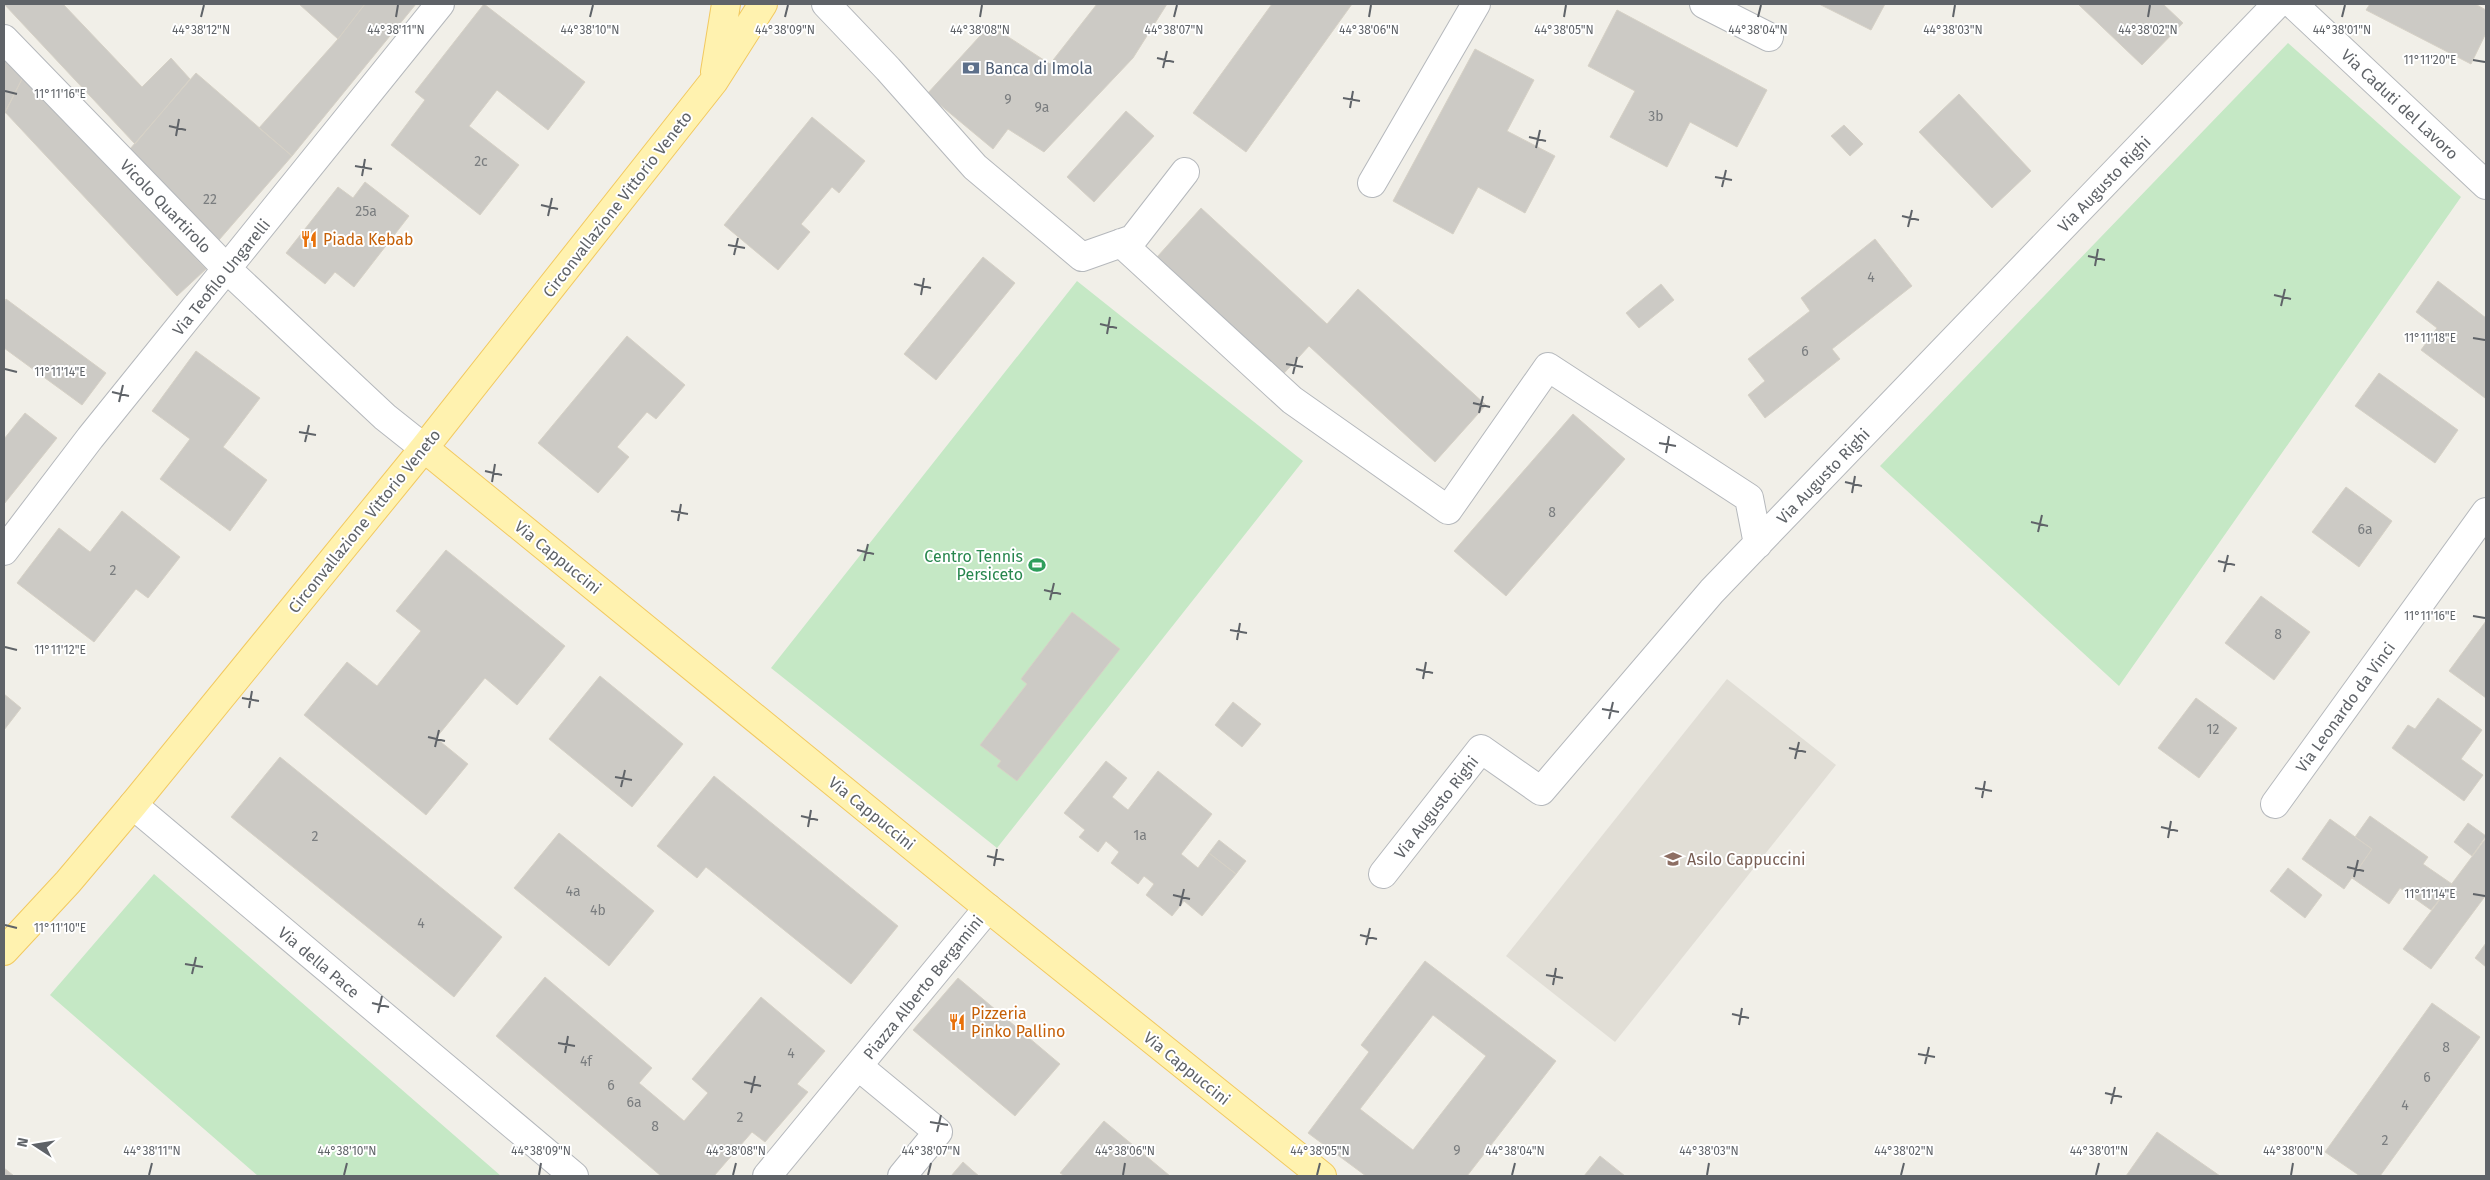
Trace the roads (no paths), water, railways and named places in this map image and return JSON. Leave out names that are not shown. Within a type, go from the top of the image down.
[{"type":"main road","name":"Circonvallazione Vittorio Veneto","points":[[714,81],[726,4]]},
{"type":"main road","name":"Circonvallazione Vittorio Veneto","points":[[4,952],[68,882],[133,805],[424,448],[714,81],[763,4]]},
{"type":"main road","name":"Via Cappuccini","points":[[424,448],[988,908],[1322,1176]]},
{"type":"street","name":"Via Teofilo Ungarelli","points":[[4,551],[90,438],[228,270],[440,4]]},
{"type":"street","points":[[826,4],[888,69],[975,167],[1082,257],[1133,239],[1185,172]]},
{"type":"street","points":[[1372,183],[1476,4]]},
{"type":"street","points":[[1704,4],[1769,37]]},
{"type":"street","name":"Via Augusto Righi","points":[[1383,874],[1481,749],[1541,791],[1712,591],[2277,4]]},
{"type":"street","name":"Via Caduti del Lavoro","points":[[2293,4],[2486,184]]},
{"type":"street","name":"Vicolo Quartirolo","points":[[4,39],[228,270],[385,418],[424,448]]},
{"type":"street","points":[[1121,243],[1292,400],[1448,510],[1548,366],[1749,498],[1758,544]]},
{"type":"street","name":"Via Leonardo da Vinci","points":[[2275,804],[2486,512]]},
{"type":"street","name":"Via della Pace","points":[[133,805],[574,1176]]},
{"type":"street","name":"Piazza Alberto Bergamini","points":[[767,1176],[988,908]]},
{"type":"street","name":"Piazza Alberto Bergamini","points":[[858,1066],[938,1132],[902,1176]]},
{"type":"place","name":"Banca di Imola","points":[[971,68]]},
{"type":"place","name":"Piada Kebab","points":[[309,239]]},
{"type":"place","name":"Centro Tennis Persiceto","points":[[1037,565]]},
{"type":"place","name":"Asilo Cappuccini","points":[[1673,859]]},
{"type":"place","name":"Pizzeria Pinko Pallino","points":[[957,1022]]}]
